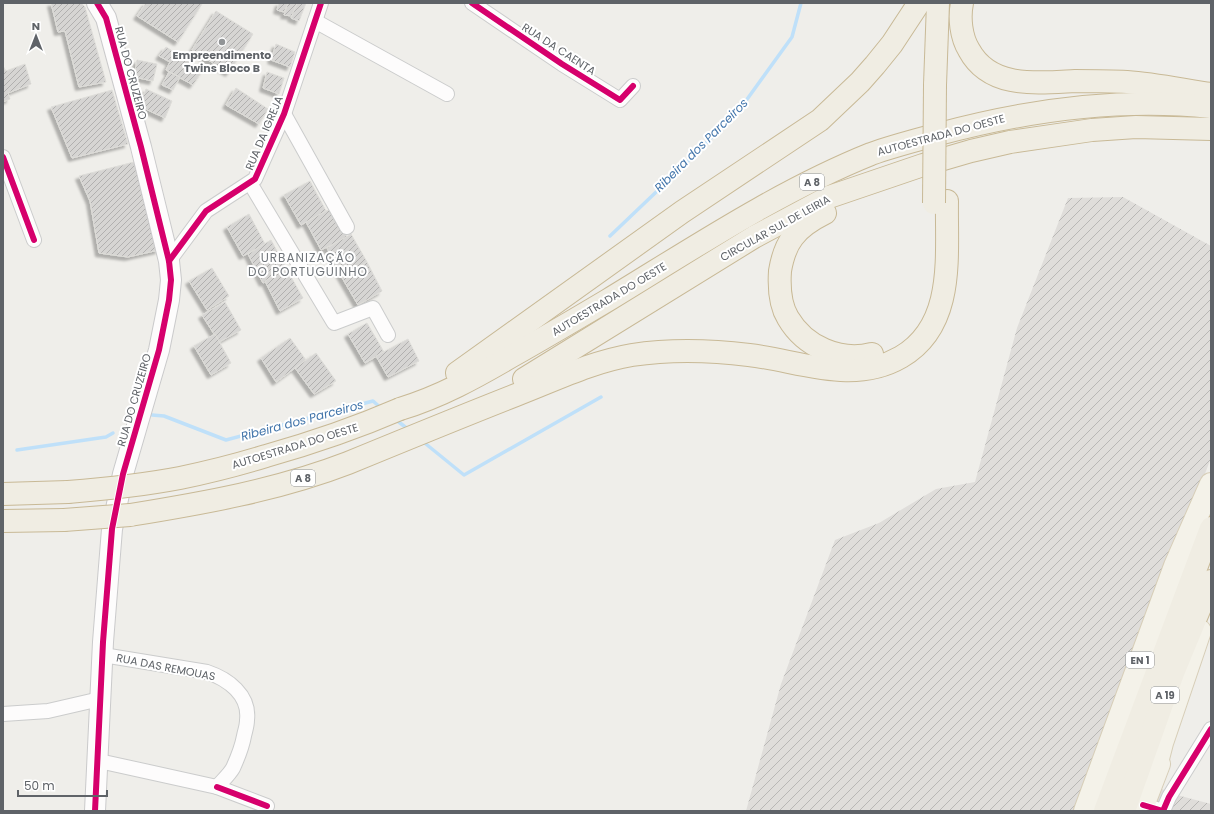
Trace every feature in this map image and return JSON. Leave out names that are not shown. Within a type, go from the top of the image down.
[{"type":"highway","points":[[454,382],[682,212],[820,120],[860,82],[875,65],[892,44],[919,3]]},
{"type":"highway","points":[[468,413],[589,365],[649,353],[676,351],[718,352],[752,356],[802,366],[834,370],[860,370],[883,366],[914,348],[932,326],[940,308],[946,283],[941,202],[941,85],[936,27],[938,3]]},
{"type":"highway","points":[[941,85],[952,3]]},
{"type":"highway","points":[[962,3],[962,30],[966,45],[971,54],[984,69],[1001,78],[1026,83],[1078,81],[1126,82],[1211,94]]},
{"type":"highway","name":"AUTOESTRADA DO OESTE","points":[[3,494],[68,492],[135,485],[180,478],[222,469],[314,443],[400,409],[418,404],[454,382],[544,338],[730,226],[816,179],[873,154],[965,127],[1040,111],[1097,105],[1129,104],[1169,104],[1211,107]]},
{"type":"highway","name":"CIRCULAR SUL DE LEIRIA","points":[[468,413],[560,358],[754,237],[829,197],[923,165],[1017,140],[1092,130],[1136,127],[1211,129]]},
{"type":"highway","points":[[863,185],[856,196],[803,226],[792,238],[785,250],[781,265],[780,292],[788,318],[810,343],[826,351],[844,355],[856,356],[883,350],[904,338],[918,323],[928,301],[932,287],[941,202]]},
{"type":"highway","name":"A 8","points":[[3,521],[64,520],[130,515],[232,497],[308,477],[468,413]]},
{"type":"highway","name":"A 19","points":[[1105,811],[1211,528]]},
{"type":"highway","name":"A 19","points":[[1147,810],[1173,673],[1211,581]]},
{"type":"main road","name":"EN 1","points":[[1085,811],[1175,566],[1211,484]]},
{"type":"main road","points":[[1147,810],[1162,743],[1205,618],[1211,590]]},
{"type":"main road","points":[[1153,778],[1211,646]]},
{"type":"street","name":"RUA DA IGREJA","points":[[169,261],[206,211],[255,179],[284,114],[321,3]]},
{"type":"street","name":"RUA DA CAENTA","points":[[472,3],[562,64],[620,100],[633,86]]},
{"type":"street","name":"RUA DO CRUZEIRO","points":[[95,811],[100,699],[112,524],[123,474],[159,350],[169,300],[171,280],[169,261],[105,8]]},
{"type":"street","points":[[315,22],[447,94]]},
{"type":"street","points":[[284,114],[347,227]]},
{"type":"street","points":[[3,157],[34,240]]},
{"type":"street","points":[[250,182],[334,323],[373,308],[388,335]]},
{"type":"street","name":"RUA DAS REMOUAS","points":[[103,655],[207,672],[231,683],[239,692],[246,705],[248,719],[241,750],[232,769],[217,787]]},
{"type":"street","points":[[3,714],[48,711],[100,699]]},
{"type":"street","points":[[1147,810],[1169,797],[1211,729]]},
{"type":"street","points":[[98,761],[217,787],[267,806]]},
{"type":"shaded area","points":[[1123,197],[1211,246],[1211,458],[1094,762],[1177,795],[1211,804],[1211,811],[746,811],[781,684],[835,540],[879,523],[936,489],[975,482],[1017,328],[1068,198]]},
{"type":"building","points":[[51,3],[81,3],[85,7],[106,82],[79,87],[65,31],[58,32]]},
{"type":"building","points":[[146,3],[202,4],[178,42],[137,16]]},
{"type":"building","points":[[279,3],[288,3],[284,12],[277,10]]},
{"type":"building","points":[[288,3],[297,3],[292,16],[284,15]]},
{"type":"building","points":[[297,3],[306,3],[299,21],[291,18]]},
{"type":"building","name":"Empreendimento Twins Bloco B","points":[[216,11],[253,34],[229,73],[192,50]]},
{"type":"building","points":[[276,44],[295,52],[290,67],[271,60]]},
{"type":"building","points":[[166,47],[203,70],[193,85],[166,70],[170,62],[159,56]]},
{"type":"building","points":[[137,60],[157,64],[153,81],[134,77]]},
{"type":"building","points":[[25,64],[31,84],[8,93],[10,99],[3,102],[3,66],[6,71]]},
{"type":"building","points":[[169,72],[180,77],[173,90],[162,85]]},
{"type":"building","points":[[267,72],[284,78],[279,94],[263,88]]},
{"type":"building","points":[[236,88],[268,109],[259,124],[226,105]]},
{"type":"building","points":[[146,89],[172,101],[165,118],[139,106]]},
{"type":"building","points":[[112,90],[128,144],[72,158],[51,107]]},
{"type":"building","points":[[134,162],[159,250],[128,257],[99,253],[90,201],[79,176]]},
{"type":"building","points":[[310,181],[326,211],[301,225],[284,195]]},
{"type":"building","points":[[332,209],[347,237],[321,250],[306,222]]},
{"type":"building","points":[[249,214],[265,244],[243,256],[227,227]]},
{"type":"building","points":[[351,234],[367,262],[341,276],[327,248]]},
{"type":"building","points":[[271,240],[286,268],[263,283],[248,254]]},
{"type":"building","points":[[367,262],[382,291],[358,305],[341,276]]},
{"type":"building","points":[[212,268],[229,296],[207,310],[189,281]]},
{"type":"building","points":[[286,268],[303,298],[280,311],[265,281]]},
{"type":"building","points":[[225,302],[241,330],[219,342],[202,315]]},
{"type":"building","points":[[367,323],[384,352],[365,363],[348,334]]},
{"type":"building","points":[[215,334],[231,363],[211,375],[194,346]]},
{"type":"building","points":[[290,338],[306,360],[276,382],[261,358]]},
{"type":"building","points":[[408,339],[419,361],[388,377],[376,356]]},
{"type":"building","points":[[316,353],[336,381],[314,394],[295,368]]},
{"type":"waterway","name":"Ribeira dos Parceiros","points":[[610,236],[740,109],[792,37],[801,3]]},
{"type":"waterway","name":"Ribeira dos Parceiros","points":[[421,440],[464,475],[601,397]]},
{"type":"waterway","name":"Ribeira dos Parceiros","points":[[152,415],[164,416],[226,440],[373,401],[382,409]]},
{"type":"waterway","name":"Ribeira dos Parceiros","points":[[395,419],[409,430]]},
{"type":"waterway","name":"Ribeira dos Parceiros","points":[[17,450],[106,437],[113,433]]},
{"type":"cycle path","points":[[95,811],[103,642],[112,529],[123,474],[159,350],[169,300],[171,280],[169,261],[141,147],[106,18],[97,3]]},
{"type":"cycle path","points":[[169,261],[206,211],[255,179],[284,114],[321,3]]},
{"type":"cycle path","points":[[472,3],[562,64],[620,100],[633,86]]},
{"type":"cycle path","points":[[3,157],[34,240]]},
{"type":"cycle path","points":[[1143,805],[1163,811],[1169,797],[1211,729]]},
{"type":"cycle path","points":[[217,787],[267,806]]},
{"type":"place","name":"Empreendimento Twins Bloco B","points":[[222,42]]},
{"type":"district","name":"URBANIZAÇÃO DO PORTUGUINHO","points":[[308,264]]}]
